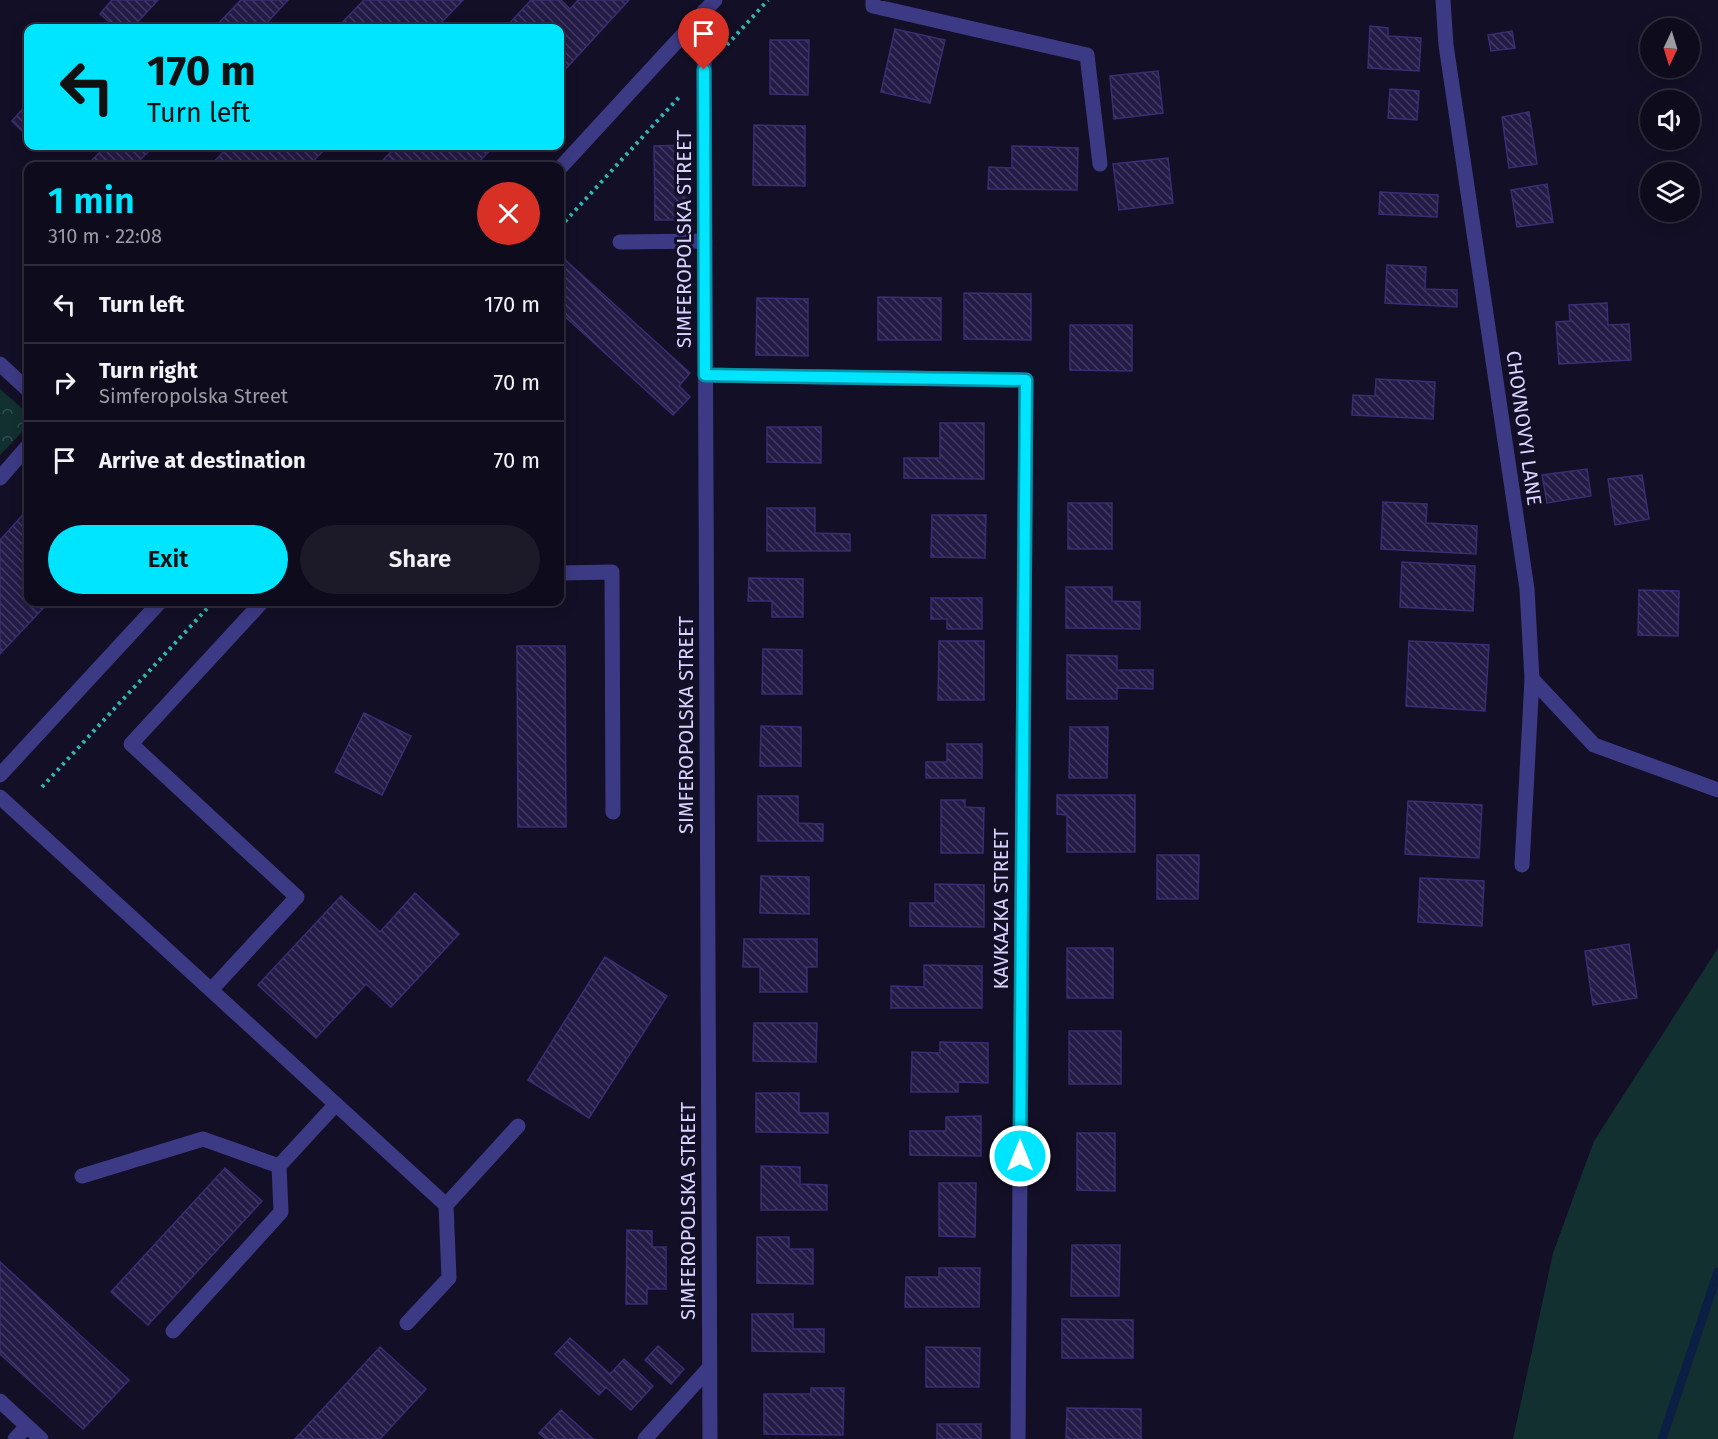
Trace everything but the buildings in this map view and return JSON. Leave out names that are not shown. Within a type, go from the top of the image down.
[{"type":"street","points":[[564,164],[715,0]]},
{"type":"street","points":[[873,0],[873,6],[1087,55],[1100,164]]},
{"type":"street","name":"CHOVNOVYI LANE","points":[[1443,0],[1446,45],[1527,589],[1532,680],[1522,865]]},
{"type":"street","name":"SIMFEROPOLSKA STREET","points":[[704,11],[710,1439]]},
{"type":"street","points":[[620,242],[705,241]]},
{"type":"street","points":[[0,364],[24,386]]},
{"type":"street","name":"KAVKAZKA STREET","points":[[705,375],[1026,380],[1018,1439]]},
{"type":"street","points":[[0,477],[24,450]]},
{"type":"street","points":[[564,573],[612,572],[613,812]]},
{"type":"street","points":[[0,775],[156,606]]},
{"type":"street","points":[[211,990],[297,897],[131,744],[258,606]]},
{"type":"street","points":[[1532,680],[1594,745],[1718,790]]},
{"type":"street","points":[[0,797],[446,1205]]},
{"type":"street","points":[[173,1331],[281,1212],[279,1166],[336,1104]]},
{"type":"street","points":[[408,1323],[448,1278],[446,1205],[518,1126]]},
{"type":"street","points":[[82,1176],[203,1138],[279,1166]]},
{"type":"street","points":[[645,1439],[709,1368]]},
{"type":"street","points":[[0,1401],[41,1439]]},
{"type":"street","points":[[15,1439],[27,1426]]},
{"type":"path","points":[[564,223],[768,0]]},
{"type":"path","points":[[42,787],[209,606]]},
{"type":"green space","points":[[0,389],[24,410],[24,430],[0,455]]},
{"type":"green space","points":[[1718,948],[1718,1439],[1513,1439],[1553,1253],[1594,1141]]},
{"type":"waterway","points":[[1662,1439],[1718,1272]]},
{"type":"route","points":[[704,70],[705,375],[1026,380],[1020,1156]]}]
